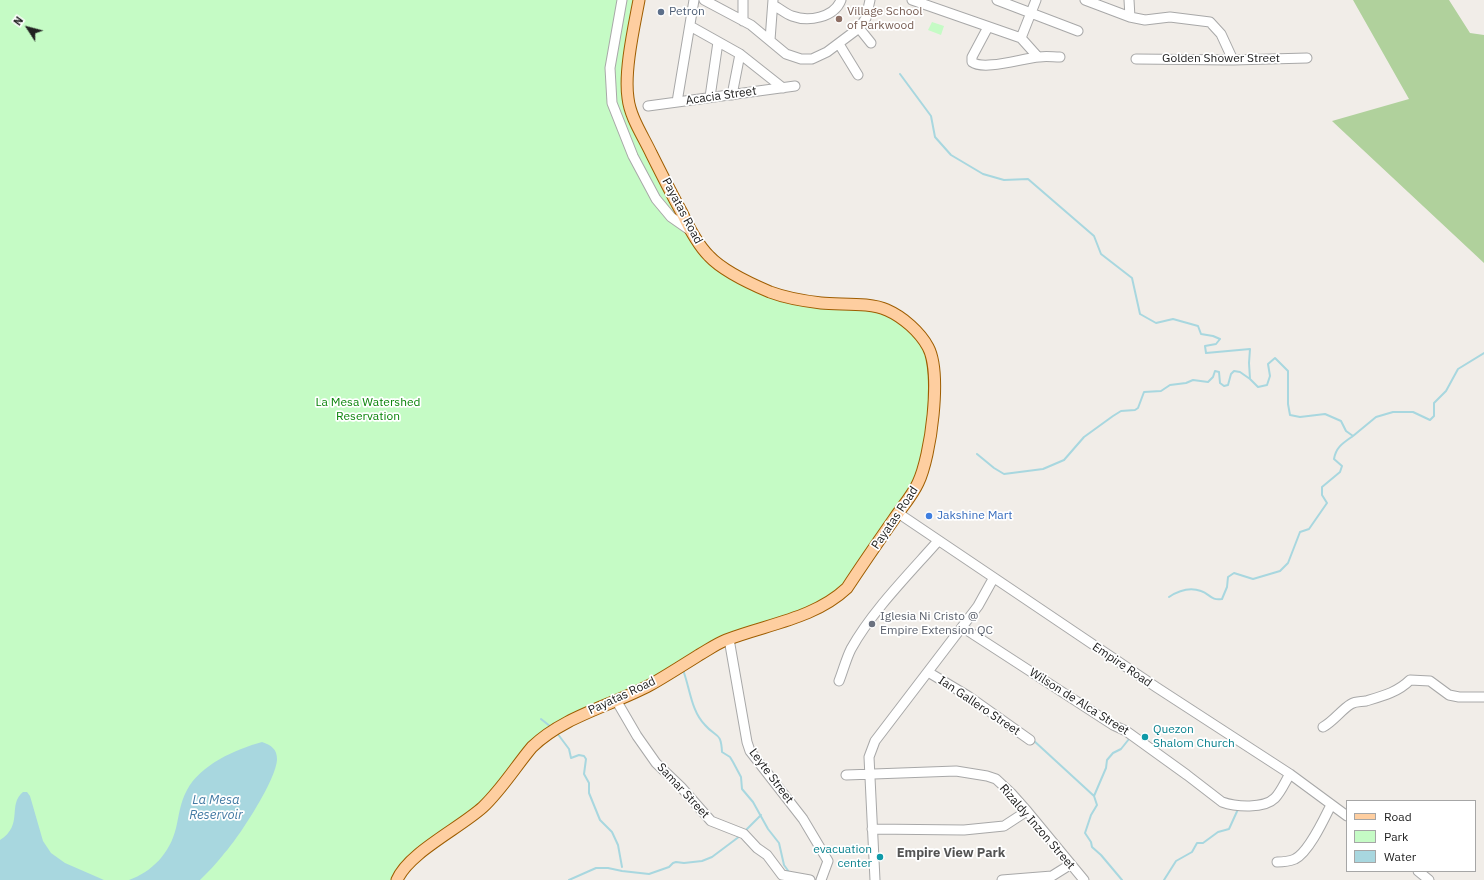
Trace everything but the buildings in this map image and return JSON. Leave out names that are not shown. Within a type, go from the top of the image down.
[{"type":"main road","name":"Payatas Road","points":[[397,880],[402,871],[413,859],[486,804],[537,741],[576,717],[650,685],[720,643],[807,614],[838,597],[847,588],[919,482],[928,450],[933,407],[934,374],[932,360],[924,341],[902,318],[882,308],[800,300],[777,294],[762,288],[714,262],[704,251],[691,231],[638,126],[628,102],[629,66],[639,0]]},
{"type":"street","points":[[622,0],[610,68],[612,103],[633,156],[656,199],[671,217],[691,231]]},
{"type":"street","points":[[677,102],[694,0]]},
{"type":"street","points":[[704,0],[742,20],[770,40],[786,54],[800,59],[812,59],[839,44],[859,28],[866,18],[870,0]]},
{"type":"street","points":[[742,20],[743,0]]},
{"type":"street","points":[[773,2],[792,16],[815,19],[827,15],[839,5],[841,0]]},
{"type":"street","points":[[912,0],[1021,38],[1038,57]]},
{"type":"street","points":[[997,0],[1078,31]]},
{"type":"street","points":[[1021,38],[1036,0]]},
{"type":"street","points":[[1129,0],[1130,17]]},
{"type":"street","points":[[1090,1],[1130,17],[1145,20],[1170,17],[1210,22],[1221,34],[1233,60]]},
{"type":"street","points":[[770,40],[773,2]]},
{"type":"street","points":[[690,26],[740,54],[783,88]]},
{"type":"street","points":[[988,26],[972,58],[972,62],[975,64],[1006,63],[1038,57],[1060,57]]},
{"type":"street","points":[[859,28],[871,43]]},
{"type":"street","points":[[710,97],[718,42]]},
{"type":"street","points":[[839,44],[858,74]]},
{"type":"street","points":[[732,95],[740,54]]},
{"type":"street","name":"Golden Shower Street","points":[[1136,59],[1233,60],[1307,58]]},
{"type":"street","name":"Acacia Street","points":[[648,106],[795,86]]},
{"type":"street","name":"Empire Road","points":[[898,513],[993,579],[1290,774],[1346,815]]},
{"type":"street","points":[[839,681],[850,651],[872,619],[938,541]]},
{"type":"street","points":[[875,880],[869,757],[875,741],[978,606],[993,579]]},
{"type":"street","name":"Wilson de Alca Street","points":[[962,627],[1113,725],[1126,731],[1222,802],[1247,806],[1261,806],[1275,798],[1290,774]]},
{"type":"street","name":"Leyte Street","points":[[729,639],[747,742],[750,751],[803,819],[828,861],[821,880]]},
{"type":"street","name":"Ian Gallero Street","points":[[928,672],[968,696],[1030,740]]},
{"type":"street","points":[[1323,728],[1332,722],[1350,704],[1395,692],[1410,680],[1430,681],[1449,694],[1459,697],[1484,697]]},
{"type":"street","name":"Samar Street","points":[[616,700],[637,736],[656,763],[681,787],[711,821],[744,834],[757,848],[767,855],[782,875],[810,880]]},
{"type":"street","name":"Rizaldy Inzon Street","points":[[846,775],[944,771],[970,772],[996,779],[1027,811],[1084,880]]},
{"type":"street","points":[[1277,862],[1295,859],[1302,854],[1316,833],[1331,804]]},
{"type":"street","points":[[872,829],[964,830],[1004,826],[1027,811]]},
{"type":"street","points":[[1002,880],[1052,876],[1071,865]]},
{"type":"street","points":[[1419,872],[1429,880]]},
{"type":"green space","name":"La Mesa Watershed Reservation","points":[[0,0],[633,0],[627,95],[695,238],[752,286],[883,310],[919,338],[933,376],[921,472],[838,597],[724,641],[537,741],[495,794],[397,880],[0,880]]},
{"type":"green space","points":[[1353,0],[1449,0],[1470,33],[1484,35],[1484,263],[1332,121],[1409,99]]},
{"type":"green space","points":[[932,22],[944,26],[941,35],[928,30]]},
{"type":"water","name":"La Mesa Reservoir","points":[[262,742],[273,748],[277,756],[271,780],[247,823],[218,862],[200,880],[129,880],[152,867],[165,853],[176,828],[181,804],[193,781],[220,759],[241,749]]},
{"type":"water","points":[[23,792],[27,792],[30,796],[43,841],[51,853],[65,863],[104,880],[0,880],[0,840],[7,834],[14,822],[16,803],[18,797]]},
{"type":"waterway","points":[[900,74],[931,116],[935,137],[951,155],[983,174],[1004,180],[1028,179],[1094,236],[1101,254],[1132,278],[1140,314],[1156,323],[1173,319],[1198,326],[1201,334],[1220,339],[1216,344],[1205,346],[1206,353],[1250,349],[1250,379],[1258,387],[1267,385],[1270,376],[1268,364],[1275,358],[1288,371],[1288,404],[1290,415],[1300,417],[1325,414],[1341,421],[1346,431],[1353,436],[1376,417],[1393,412],[1413,412],[1430,420],[1434,416],[1434,403],[1446,391],[1458,369],[1484,353]]},
{"type":"waterway","points":[[977,454],[1004,474],[1043,469],[1064,460],[1084,437],[1113,416],[1121,411],[1135,410],[1138,408],[1144,392],[1161,391],[1170,385],[1186,383],[1193,380],[1208,382],[1213,377],[1215,371],[1219,372],[1220,383],[1224,386],[1228,385],[1231,374],[1234,371],[1240,372],[1250,379]]},
{"type":"waterway","points":[[1169,597],[1180,591],[1193,589],[1204,592],[1215,599],[1222,599],[1227,587],[1228,577],[1234,573],[1253,579],[1280,571],[1288,563],[1300,532],[1309,529],[1327,503],[1322,495],[1322,487],[1340,472],[1342,466],[1334,459],[1336,451],[1353,436]]},
{"type":"waterway","points":[[683,670],[691,699],[700,719],[719,738],[722,752],[730,757],[741,777],[742,789],[753,802],[768,829],[779,843],[784,865],[789,872]]},
{"type":"waterway","points":[[541,719],[551,727]]},
{"type":"waterway","points":[[557,733],[569,749],[571,758],[579,755],[584,756],[586,759],[584,774],[589,783],[589,793],[600,820],[612,832],[618,845],[622,867]]},
{"type":"waterway","points":[[1122,880],[1101,855],[1092,847],[1091,842],[1085,833],[1091,815],[1097,805],[1094,796],[1106,768],[1107,760],[1113,753],[1121,749],[1129,739]]},
{"type":"waterway","points":[[1033,740],[1094,796]]},
{"type":"waterway","points":[[1164,880],[1176,861],[1192,852],[1197,843],[1203,843],[1218,832],[1229,829],[1239,807]]},
{"type":"waterway","points":[[745,831],[761,815]]},
{"type":"waterway","points":[[569,880],[596,868],[608,868],[649,874],[669,867],[676,862],[684,863],[702,861],[712,857],[740,836]]},
{"type":"place","name":"Petron","points":[[661,12]]},
{"type":"place","name":"Village School of Parkwood","points":[[839,19]]},
{"type":"place","name":"Jakshine Mart","points":[[929,516]]},
{"type":"place","name":"Iglesia Ni Cristo @ Empire Extension QC","points":[[872,624]]},
{"type":"place","name":"Quezon Shalom Church","points":[[1145,737]]},
{"type":"place","name":"evacuation center","points":[[880,857]]},
{"type":"district","name":"Empire View Park","points":[[951,853]]}]
